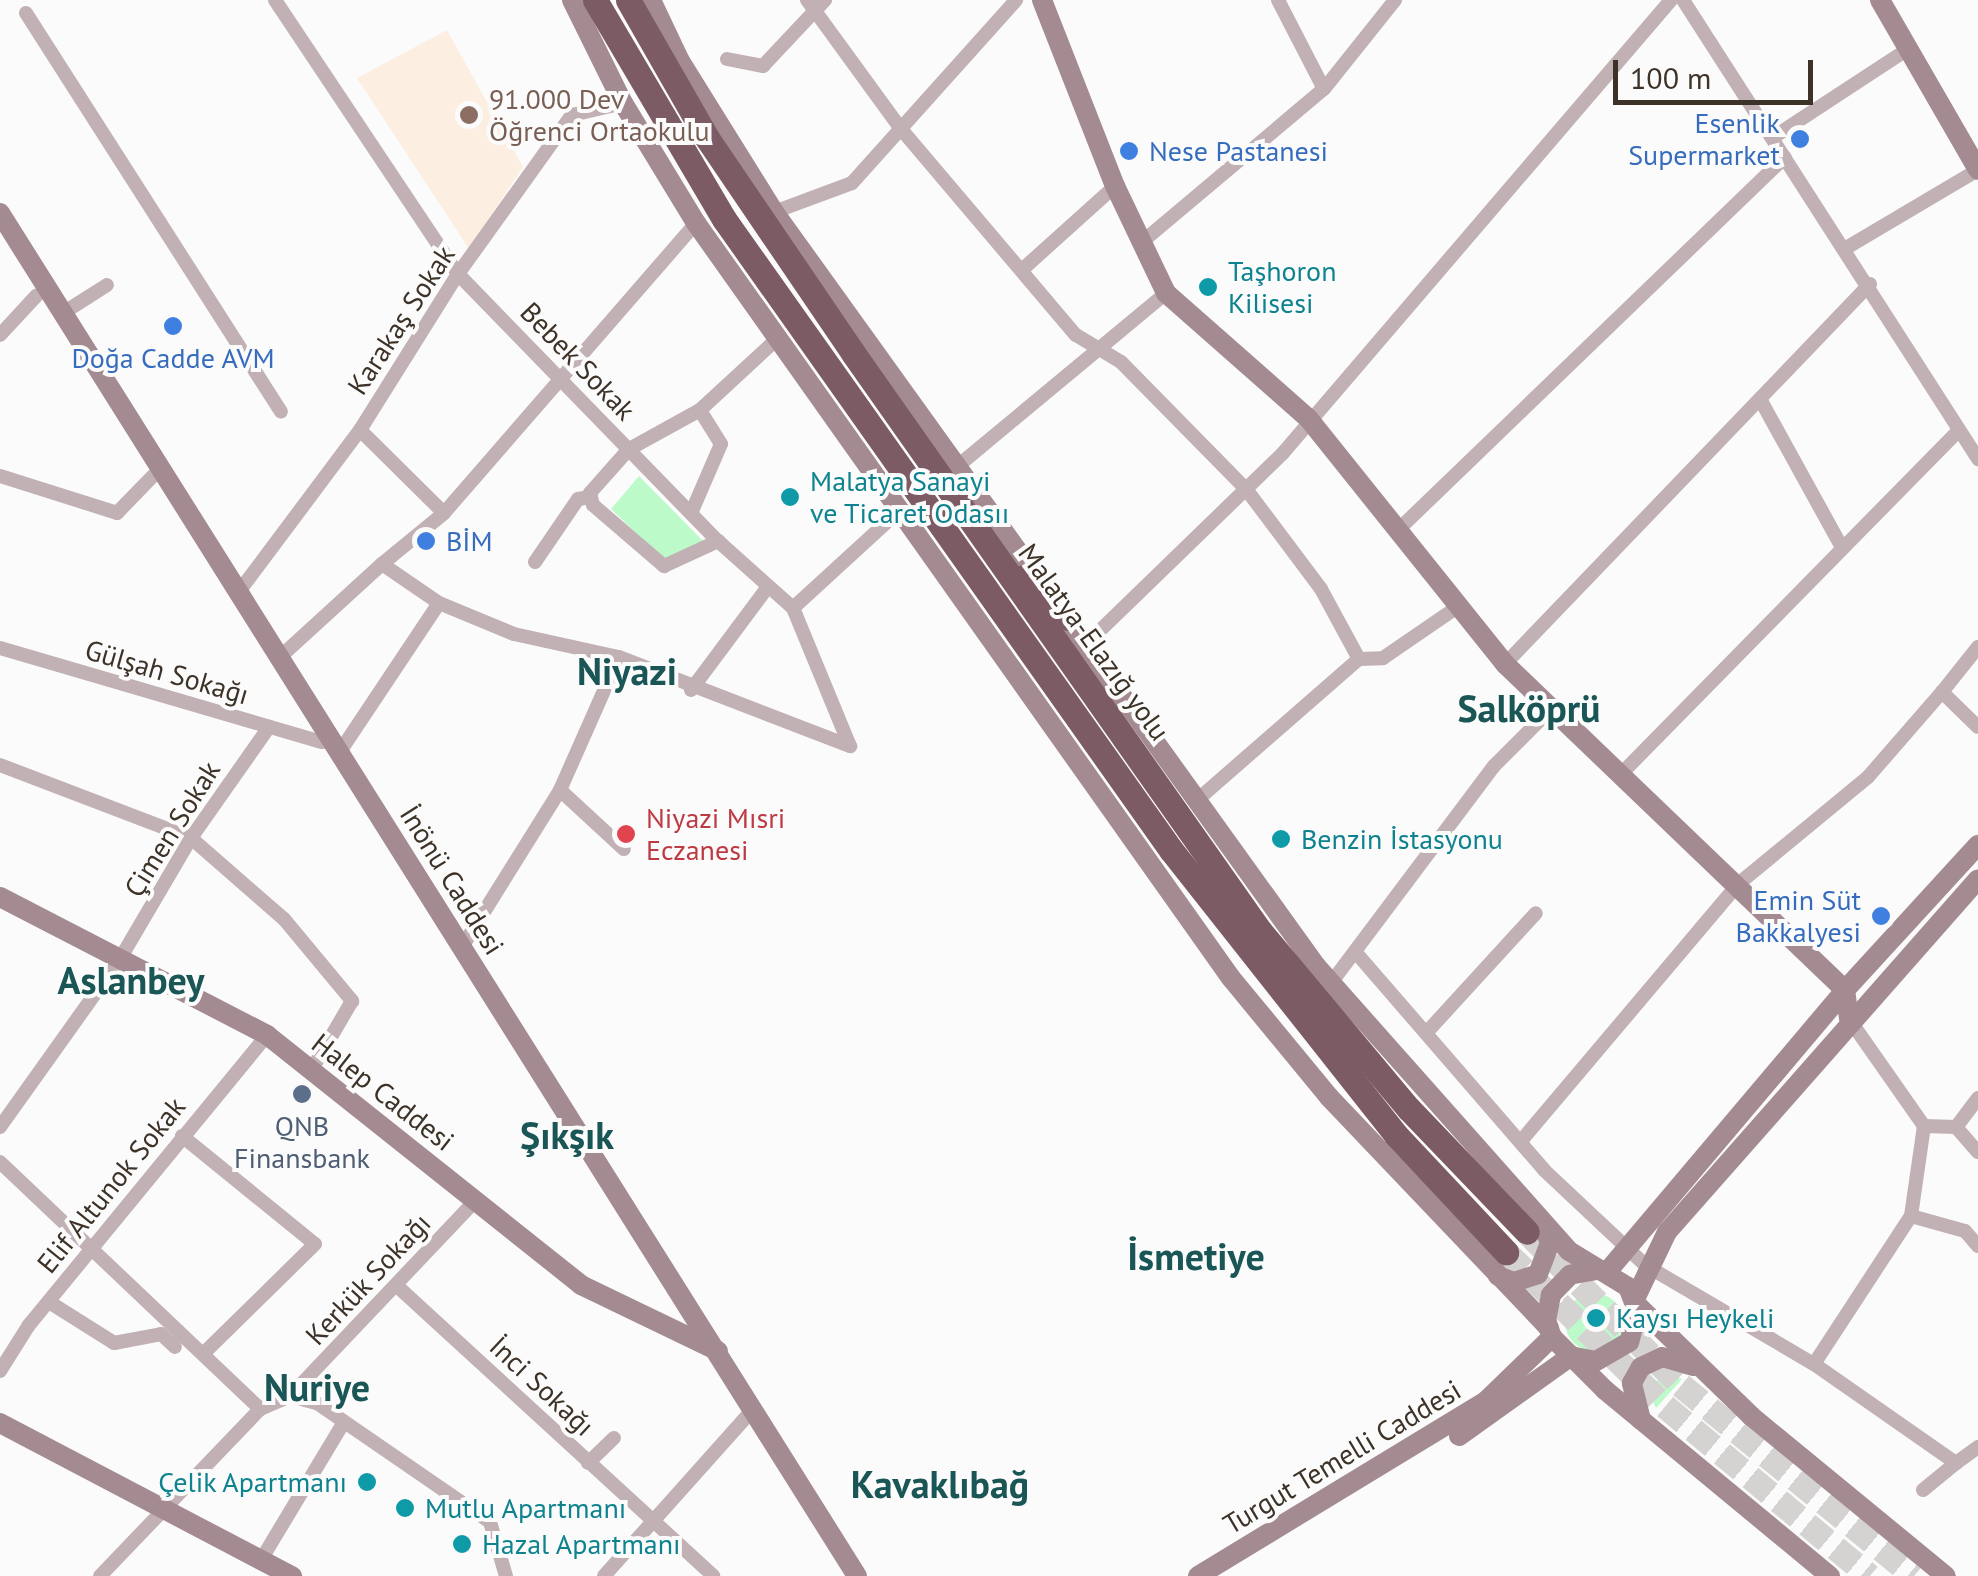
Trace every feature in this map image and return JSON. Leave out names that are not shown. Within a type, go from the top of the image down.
[{"type":"highway","points":[[594,0],[725,220],[1024,643],[1255,964],[1501,1264]]},
{"type":"highway","name":"Malatya-Elazığ yolu","points":[[628,0],[707,138],[977,532],[1260,931],[1409,1109],[1534,1227]]},
{"type":"highway","points":[[977,532],[1068,618]]},
{"type":"main road","points":[[575,0],[623,103],[696,223],[1278,1039],[1501,1264],[1514,1282],[1538,1274],[1550,1242],[1331,983],[1196,802],[959,465],[774,212],[680,61],[651,0]]},
{"type":"main road","points":[[1042,0],[1115,186],[1166,293],[1308,418],[1504,664],[1550,710],[1624,772],[1844,990],[1849,1019]]},
{"type":"main road","points":[[1880,0],[1978,170]]},
{"type":"main road","name":"İnönü Caddesi","points":[[0,213],[330,747],[857,1576]]},
{"type":"main road","name":"İnönü Caddesi","points":[[0,233],[153,476],[462,947],[847,1576]]},
{"type":"main road","points":[[928,550],[948,560],[1000,630],[1024,643]]},
{"type":"main road","points":[[1550,1332],[1547,1308],[1561,1282],[1602,1271],[1630,1250],[1844,990],[1978,845]]},
{"type":"main road","points":[[1572,1356],[1596,1361],[1618,1353],[1636,1329],[1635,1301],[1645,1266],[1849,1019],[1978,879]]},
{"type":"main road","name":"Halep Caddesi","points":[[0,896],[267,1035],[581,1285],[709,1348]]},
{"type":"main road","points":[[1534,1227],[1602,1271],[1701,1368],[1946,1576]]},
{"type":"main road","points":[[1501,1264],[1572,1356],[1642,1420],[1830,1576]]},
{"type":"main road","name":"Turgut Temelli Caddesi","points":[[1198,1576],[1486,1401],[1550,1332]]},
{"type":"main road","name":"Turgut Temelli Caddesi","points":[[1221,1576],[1418,1463],[1572,1356]]},
{"type":"main road","points":[[1642,1420],[1632,1383],[1647,1362],[1662,1357],[1701,1368]]},
{"type":"main road","points":[[0,1423],[163,1512],[292,1576]]},
{"type":"street","points":[[774,212],[852,184],[1016,0]]},
{"type":"street","points":[[1278,0],[1324,89]]},
{"type":"street","points":[[1142,242],[1324,89],[1395,0]]},
{"type":"street","points":[[1086,644],[1246,489],[1671,0]]},
{"type":"street","points":[[1683,0],[1870,284],[1978,459]]},
{"type":"street","name":"Bebek Sokak","points":[[277,1],[458,274],[718,541],[793,608],[850,746],[691,690]]},
{"type":"street","points":[[727,59],[763,66],[816,4],[901,129],[1094,351],[1122,362],[1246,489],[1322,589],[1359,660]]},
{"type":"street","points":[[26,13],[281,411]]},
{"type":"street","points":[[1772,138],[1908,49]]},
{"type":"street","name":"Karakaş Sokak","points":[[238,593],[360,430],[458,274],[572,115],[623,103]]},
{"type":"street","points":[[1398,530],[1785,157]]},
{"type":"street","points":[[1846,248],[1978,170]]},
{"type":"street","points":[[1024,268],[1115,186]]},
{"type":"street","points":[[278,658],[444,514],[557,376],[696,223]]},
{"type":"street","points":[[1504,664],[1870,284]]},
{"type":"street","points":[[63,313],[107,285]]},
{"type":"street","points":[[959,465],[1166,293]]},
{"type":"street","points":[[0,335],[38,295]]},
{"type":"street","points":[[535,562],[578,500],[591,497],[629,449],[700,410],[778,338]]},
{"type":"street","points":[[1760,399],[1840,546]]},
{"type":"street","points":[[692,511],[721,444],[700,410]]},
{"type":"street","points":[[360,430],[444,514]]},
{"type":"street","points":[[1624,772],[1840,546],[1958,431]]},
{"type":"street","points":[[0,476],[118,513],[153,476]]},
{"type":"street","points":[[591,497],[664,566],[718,541]]},
{"type":"street","points":[[793,608],[900,510]]},
{"type":"street","points":[[382,564],[438,603],[514,634],[619,658],[691,690],[767,588]]},
{"type":"street","points":[[330,747],[438,603]]},
{"type":"street","points":[[1196,802],[1359,660],[1383,658],[1456,608]]},
{"type":"street","points":[[1520,1140],[1737,885],[1868,777],[1978,647]]},
{"type":"street","name":"Gülşah Sokağı","points":[[0,648],[330,747]]},
{"type":"street","points":[[462,947],[560,790],[619,658]]},
{"type":"street","points":[[1942,692],[1978,727]]},
{"type":"street","points":[[1331,983],[1358,955],[1494,766],[1550,710]]},
{"type":"street","name":"Çimen Sokak","points":[[0,1127],[120,960],[191,838],[269,727]]},
{"type":"street","points":[[0,764],[191,838],[284,919],[352,1001],[311,1071]]},
{"type":"street","points":[[560,790],[624,849]]},
{"type":"street","points":[[1427,1032],[1536,913]]},
{"type":"street","points":[[1358,955],[1520,1140],[1645,1266],[1814,1364],[1956,1463]]},
{"type":"street","points":[[1814,1364],[1911,1216],[1924,1126],[1849,1019]]},
{"type":"street","name":"Elif Altunok Sokak","points":[[0,1371],[49,1302],[267,1035]]},
{"type":"street","points":[[1956,1127],[1978,1098]]},
{"type":"street","points":[[1924,1126],[1956,1127],[1978,1152]]},
{"type":"street","points":[[182,1136],[316,1244],[204,1353]]},
{"type":"street","points":[[0,1162],[260,1409]]},
{"type":"street","name":"Kerkük Sokağı","points":[[100,1576],[260,1409],[290,1396],[476,1200]]},
{"type":"street","points":[[1911,1216],[1965,1231],[1978,1246]]},
{"type":"street","name":"İnci Sokağı","points":[[396,1286],[652,1525],[713,1576]]},
{"type":"street","points":[[49,1302],[114,1343],[162,1334],[176,1347]]},
{"type":"street","points":[[290,1396],[317,1403],[490,1522],[506,1576]]},
{"type":"street","points":[[604,1576],[749,1414]]},
{"type":"street","points":[[262,1560],[344,1422]]},
{"type":"street","points":[[588,1464],[614,1438]]},
{"type":"street","points":[[1923,1490],[1978,1447]]},
{"type":"shaded area","points":[[447,30],[523,167],[469,249],[357,78]]},
{"type":"green space","points":[[639,476],[709,547],[674,569],[611,509]]},
{"type":"green space","points":[[1594,1293],[1614,1302],[1623,1322],[1614,1342],[1594,1351],[1574,1342],[1565,1322],[1574,1302]]},
{"type":"green space","points":[[1664,1373],[1682,1379],[1656,1408],[1648,1391]]},
{"type":"tunnel","points":[[1527,1232],[1681,1385],[1914,1576]]},
{"type":"tunnel","points":[[1506,1252],[1665,1406],[1870,1576]]},
{"type":"place","name":"91.000 Dev Öğrenci Ortaokulu","points":[[469,115]]},
{"type":"place","name":"Esenlik Supermarket","points":[[1800,139]]},
{"type":"place","name":"Nese Pastanesi","points":[[1129,151]]},
{"type":"place","name":"Taşhoron Kilisesi","points":[[1208,287]]},
{"type":"place","name":"Doğa Cadde AVM","points":[[173,326]]},
{"type":"place","name":"Malatya Sanayi ve Ticaret Odasıı","points":[[790,497]]},
{"type":"place","name":"BİM","points":[[426,541]]},
{"type":"place","name":"Niyazi Mısri Eczanesi","points":[[626,834]]},
{"type":"place","name":"Benzin İstasyonu","points":[[1281,839]]},
{"type":"place","name":"Emin Süt Bakkalyesi","points":[[1881,916]]},
{"type":"place","name":"QNB Finansbank","points":[[302,1094]]},
{"type":"place","name":"Kaysı Heykeli","points":[[1596,1318]]},
{"type":"place","name":"Çelik Apartmanı","points":[[367,1482]]},
{"type":"place","name":"Mutlu Apartmanı","points":[[405,1508]]},
{"type":"place","name":"Hazal Apartmanı","points":[[462,1544]]},
{"type":"district","name":"Niyazi","points":[[627,671]]},
{"type":"district","name":"Salköprü","points":[[1529,708]]},
{"type":"district","name":"Aslanbey","points":[[131,980]]},
{"type":"district","name":"Şıkşık","points":[[567,1135]]},
{"type":"district","name":"İsmetiye","points":[[1196,1256]]},
{"type":"district","name":"Nuriye","points":[[317,1387]]},
{"type":"district","name":"Kavaklıbağ","points":[[940,1484]]}]
